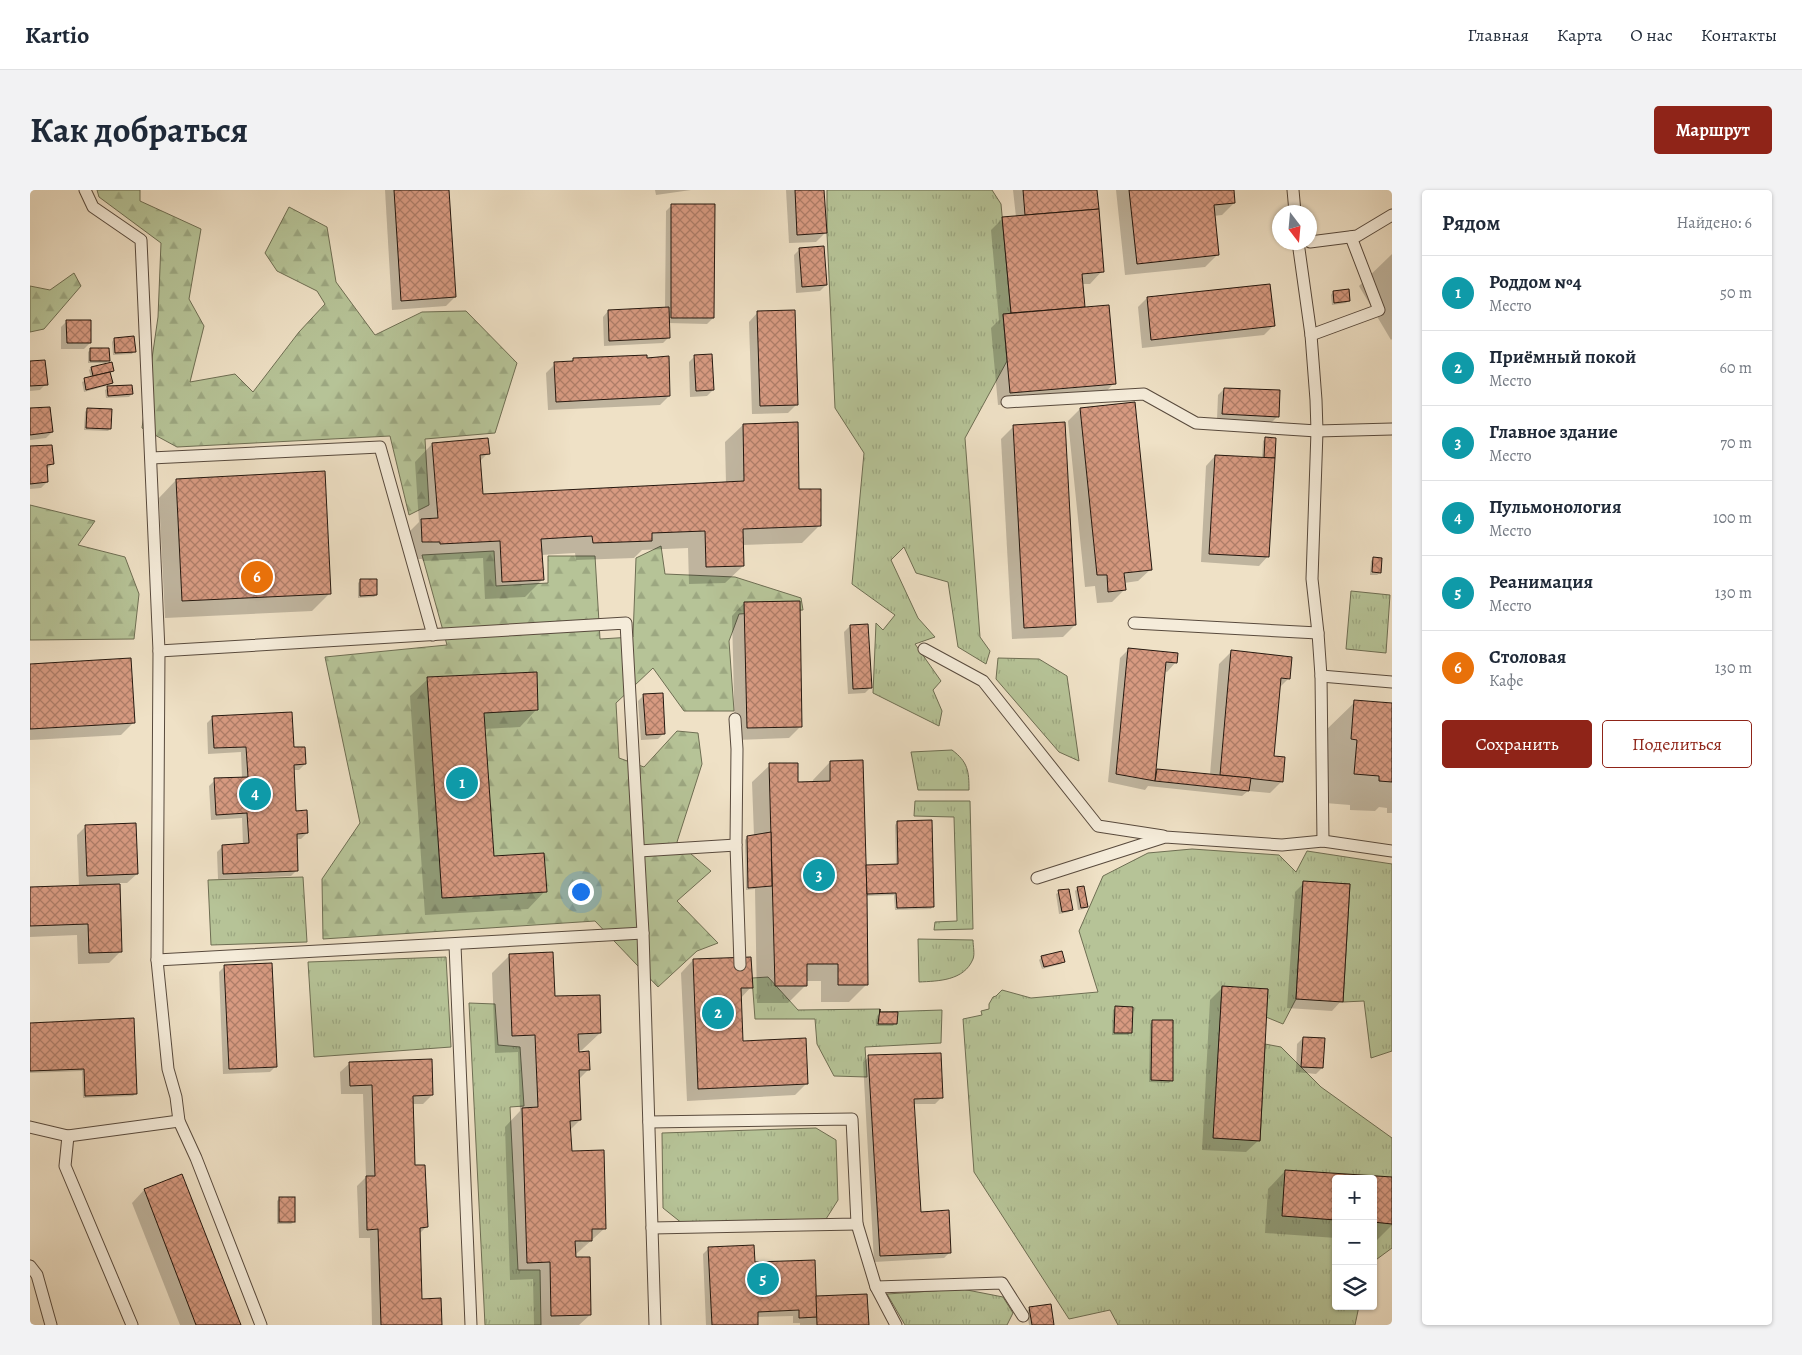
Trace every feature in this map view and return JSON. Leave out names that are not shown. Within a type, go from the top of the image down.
[{"type":"lane","points":[[85,190],[92,207],[141,240],[159,651],[157,960],[168,1070],[176,1097],[179,1120],[196,1158],[260,1325]]},
{"type":"lane","points":[[1293,190],[1294,205]]},
{"type":"lane","points":[[1317,241],[1357,236],[1392,215]]},
{"type":"lane","points":[[1311,334],[1379,310],[1351,237]]},
{"type":"lane","points":[[1299,250],[1311,334],[1316,400],[1317,430],[1312,579],[1321,676],[1323,841]]},
{"type":"lane","points":[[1006,402],[1144,394],[1196,423],[1317,430],[1392,429]]},
{"type":"lane","points":[[151,458],[380,446],[433,634]]},
{"type":"lane","points":[[159,651],[626,622],[643,933],[655,1325]]},
{"type":"lane","points":[[1134,623],[1318,633]]},
{"type":"lane","points":[[924,650],[982,681],[1098,826],[1165,837],[1282,845],[1323,841],[1392,851]]},
{"type":"lane","points":[[1321,676],[1392,682]]},
{"type":"lane","points":[[735,719],[737,749],[736,844],[740,965]]},
{"type":"lane","points":[[1037,878],[1165,837]]},
{"type":"lane","points":[[639,851],[736,844]]},
{"type":"lane","points":[[157,960],[455,945],[643,933]]},
{"type":"lane","points":[[455,945],[471,1325]]},
{"type":"lane","points":[[649,1122],[852,1119],[857,1224],[876,1287],[896,1325]]},
{"type":"lane","points":[[30,1127],[68,1136],[179,1120]]},
{"type":"lane","points":[[68,1136],[65,1166],[132,1325]]},
{"type":"lane","points":[[652,1228],[857,1224]]},
{"type":"lane","points":[[30,1266],[37,1275],[51,1325]]},
{"type":"lane","points":[[876,1287],[1002,1283],[1022,1316]]},
{"type":"green space","points":[[97,190],[140,190],[140,201],[201,229],[189,299],[204,326],[190,382],[235,374],[253,392],[299,332],[325,304],[317,291],[277,271],[265,253],[289,207],[327,227],[336,282],[375,335],[422,312],[466,311],[517,363],[495,433],[425,439],[429,505],[409,515],[390,436],[177,447],[142,428],[158,317],[161,243],[99,197]]},
{"type":"green space","points":[[827,190],[992,190],[1001,204],[1011,313],[1003,315],[1007,361],[965,438],[980,637],[990,651],[986,664],[958,647],[948,582],[916,573],[904,547],[891,560],[918,618],[935,637],[915,644],[941,681],[933,690],[942,711],[939,726],[873,693],[876,623],[883,630],[895,615],[852,584],[864,453],[835,408],[827,233]]},
{"type":"green space","points":[[74,273],[81,286],[44,329],[30,332],[30,286],[50,290]]},
{"type":"green space","points":[[30,505],[95,521],[78,545],[125,557],[139,594],[134,639],[30,640]]},
{"type":"green space","points":[[661,546],[665,574],[735,577],[801,598],[803,610],[739,614],[729,641],[734,711],[684,711],[653,668],[616,703],[619,758],[644,767],[677,731],[698,733],[702,764],[677,842],[711,871],[677,901],[718,943],[697,951],[658,987],[595,921],[323,939],[322,879],[360,823],[325,657],[447,645],[422,555],[494,551],[496,586],[548,583],[548,556],[595,556],[600,639],[633,637],[636,558]]},
{"type":"green space","points":[[1351,591],[1390,595],[1386,653],[1346,649]]},
{"type":"green space","points":[[998,658],[1039,659],[1067,676],[1079,761],[1059,752],[996,679]]},
{"type":"green space","points":[[952,750],[966,767],[969,777],[969,790],[918,790],[911,752]]},
{"type":"green space","points":[[915,801],[970,801],[973,929],[934,930],[935,922],[957,921],[954,817],[914,816]]},
{"type":"green space","points":[[1192,849],[1279,855],[1296,872],[1307,851],[1392,864],[1392,1051],[1371,1058],[1364,1001],[1343,1002],[1350,884],[1303,882],[1296,999],[1283,1024],[1266,1017],[1268,989],[1222,987],[1214,1138],[1260,1140],[1265,1044],[1281,1047],[1321,1087],[1392,1138],[1392,1248],[1377,1259],[1377,1175],[1332,1175],[1332,1310],[1358,1310],[1355,1325],[1118,1325],[1110,1310],[1069,1319],[974,1172],[963,1019],[982,1015],[981,1011],[989,1009],[989,1004],[993,997],[1002,990],[1031,998],[1098,992],[1079,931],[1103,876],[1148,853]]},
{"type":"green space","points":[[303,877],[307,942],[211,945],[208,880]]},
{"type":"green space","points":[[918,939],[973,940],[973,959],[969,966],[957,976],[942,980],[919,982]]},
{"type":"green space","points":[[446,957],[451,1047],[314,1057],[308,962]]},
{"type":"green space","points":[[768,977],[798,1010],[880,1009],[880,1012],[942,1010],[941,1043],[865,1047],[867,1077],[834,1076],[817,1044],[815,1019],[755,1019],[752,978]]},
{"type":"green space","points":[[469,1003],[495,1004],[498,1045],[520,1047],[524,1106],[510,1107],[518,1270],[540,1270],[541,1325],[485,1325]]},
{"type":"green space","points":[[816,1128],[836,1140],[838,1200],[826,1219],[683,1224],[663,1208],[662,1133]]},
{"type":"green space","points":[[962,1289],[1003,1297],[1013,1313],[1007,1325],[905,1325],[887,1294]]},
{"type":"building","points":[[394,190],[449,190],[456,297],[401,301]]},
{"type":"building","points":[[795,190],[824,190],[827,233],[797,235]]},
{"type":"building","points":[[1023,190],[1097,190],[1099,209],[1025,215]]},
{"type":"building","points":[[1129,190],[1234,190],[1235,203],[1214,205],[1219,255],[1137,264]]},
{"type":"building","points":[[671,204],[715,204],[714,318],[671,318]]},
{"type":"building","points":[[1099,209],[1104,272],[1082,274],[1085,307],[1011,313],[1002,217]]},
{"type":"building","points":[[824,246],[827,285],[802,287],[799,248]]},
{"type":"building","points":[[1270,284],[1275,326],[1151,340],[1147,297]]},
{"type":"building","points":[[1349,289],[1350,301],[1334,303],[1333,291]]},
{"type":"building","points":[[1109,305],[1116,384],[1010,393],[1003,314]]},
{"type":"building","points":[[669,307],[670,338],[609,341],[608,310]]},
{"type":"building","points":[[795,310],[798,405],[760,406],[757,311]]},
{"type":"building","points":[[66,320],[91,320],[91,343],[67,343]]},
{"type":"building","points":[[134,336],[136,352],[115,353],[114,338]]},
{"type":"building","points":[[90,348],[109,348],[110,361],[90,361]]},
{"type":"building","points":[[712,354],[714,390],[696,391],[694,355]]},
{"type":"building","points":[[647,355],[647,358],[669,356],[670,396],[556,402],[554,362],[573,361],[573,358]]},
{"type":"building","points":[[45,360],[48,385],[30,386],[30,361]]},
{"type":"building","points":[[112,362],[114,371],[93,376],[91,367]]},
{"type":"building","points":[[110,372],[113,383],[86,390],[84,378]]},
{"type":"building","points":[[132,385],[133,394],[108,396],[107,386]]},
{"type":"building","points":[[1224,388],[1280,390],[1279,417],[1222,414]]},
{"type":"building","points":[[1135,402],[1152,570],[1124,573],[1126,590],[1108,592],[1107,575],[1097,575],[1080,408]]},
{"type":"building","points":[[50,407],[53,432],[30,435],[30,408]]},
{"type":"building","points":[[87,408],[112,409],[111,429],[86,428]]},
{"type":"building","points":[[798,422],[799,489],[821,489],[821,526],[743,529],[744,566],[706,567],[705,531],[652,533],[652,541],[593,543],[592,536],[541,539],[544,580],[502,582],[500,541],[440,544],[440,542],[422,542],[421,519],[438,518],[432,443],[488,438],[490,454],[480,455],[483,494],[744,481],[743,424]]},
{"type":"building","points":[[1065,422],[1076,625],[1024,628],[1013,425]]},
{"type":"building","points":[[1265,437],[1276,438],[1275,458],[1264,458]]},
{"type":"building","points":[[52,445],[54,464],[47,465],[48,482],[30,484],[30,446]]},
{"type":"building","points":[[1215,455],[1275,458],[1269,557],[1209,554]]},
{"type":"building","points":[[325,471],[331,594],[182,601],[176,479]]},
{"type":"building","points":[[1373,557],[1382,558],[1381,573],[1372,572]]},
{"type":"building","points":[[360,579],[377,579],[377,595],[360,596]]},
{"type":"building","points":[[800,601],[802,727],[747,728],[744,602]]},
{"type":"building","points":[[868,624],[872,688],[853,689],[850,625]]},
{"type":"building","points":[[1128,648],[1178,653],[1177,663],[1166,662],[1155,781],[1116,774]]},
{"type":"building","points":[[1231,650],[1292,657],[1290,679],[1281,678],[1274,756],[1285,757],[1283,782],[1220,775]]},
{"type":"building","points":[[131,658],[135,723],[30,729],[30,664]]},
{"type":"building","points":[[537,672],[538,710],[484,713],[494,856],[544,853],[547,892],[442,898],[427,677]]},
{"type":"building","points":[[663,693],[665,734],[646,735],[643,694]]},
{"type":"building","points":[[1354,700],[1392,703],[1392,782],[1379,781],[1379,776],[1354,774],[1357,740],[1351,739]]},
{"type":"building","points":[[292,712],[294,747],[305,747],[306,764],[294,765],[296,811],[307,810],[308,833],[297,834],[298,871],[223,874],[222,845],[249,843],[247,813],[216,815],[214,778],[248,777],[246,747],[214,748],[212,716]]},
{"type":"building","points":[[863,760],[868,985],[838,985],[838,964],[807,964],[807,986],[775,986],[769,763],[798,763],[798,782],[830,781],[830,761]]},
{"type":"building","points":[[1157,769],[1251,778],[1249,791],[1155,781]]},
{"type":"building","points":[[932,820],[934,907],[897,908],[896,893],[867,894],[866,865],[898,864],[897,821]]},
{"type":"building","points":[[136,823],[138,874],[87,876],[85,825]]},
{"type":"building","points":[[771,832],[772,886],[748,888],[747,836]]},
{"type":"building","points":[[1303,881],[1350,884],[1343,1002],[1296,999]]},
{"type":"building","points":[[120,884],[122,952],[89,953],[88,924],[30,926],[30,887]]},
{"type":"building","points":[[1084,886],[1088,907],[1081,908],[1077,887]]},
{"type":"building","points":[[1069,889],[1073,910],[1062,912],[1058,890]]},
{"type":"building","points":[[1062,951],[1065,962],[1044,967],[1041,956]]},
{"type":"building","points":[[553,952],[555,996],[600,995],[601,1033],[578,1034],[579,1052],[589,1051],[590,1070],[579,1070],[581,1120],[570,1121],[572,1151],[604,1150],[606,1229],[592,1229],[592,1241],[575,1241],[576,1257],[590,1257],[591,1315],[551,1316],[550,1262],[527,1263],[522,1108],[538,1107],[535,1035],[512,1036],[509,954]]},
{"type":"building","points":[[751,957],[753,988],[741,988],[743,1041],[806,1038],[808,1084],[698,1089],[693,959]]},
{"type":"building","points":[[272,963],[277,1067],[229,1069],[224,965]]},
{"type":"building","points":[[1222,986],[1268,989],[1260,1141],[1213,1138]]},
{"type":"building","points":[[1115,1006],[1133,1007],[1132,1033],[1114,1033]]},
{"type":"building","points":[[880,1009],[880,1012],[898,1012],[897,1024],[878,1024]]},
{"type":"building","points":[[134,1018],[137,1094],[85,1096],[84,1069],[30,1071],[30,1023]]},
{"type":"building","points":[[1152,1020],[1173,1020],[1173,1081],[1151,1080]]},
{"type":"building","points":[[1303,1037],[1325,1038],[1323,1068],[1301,1067]]},
{"type":"building","points":[[941,1053],[943,1098],[914,1099],[921,1212],[949,1210],[951,1253],[880,1256],[868,1055]]},
{"type":"building","points":[[432,1059],[433,1095],[413,1096],[415,1165],[425,1165],[428,1227],[420,1228],[422,1299],[441,1298],[442,1325],[381,1325],[378,1229],[367,1230],[366,1176],[375,1176],[372,1085],[350,1086],[349,1062]]},
{"type":"building","points":[[1285,1170],[1361,1175],[1332,1175],[1332,1220],[1282,1216]]},
{"type":"building","points":[[182,1174],[241,1325],[196,1325],[144,1189]]},
{"type":"building","points":[[1377,1176],[1392,1177],[1392,1224],[1377,1222]]},
{"type":"building","points":[[279,1197],[295,1197],[295,1222],[279,1222]]},
{"type":"building","points":[[754,1245],[755,1262],[815,1260],[817,1317],[799,1318],[799,1310],[758,1312],[758,1325],[712,1325],[708,1247]]},
{"type":"building","points":[[867,1294],[869,1325],[817,1325],[816,1296]]},
{"type":"building","points":[[1051,1304],[1054,1325],[1032,1325],[1029,1307]]},
{"type":"place","name":"Столовая","points":[[257,577]]},
{"type":"place","name":"Роддом №4","points":[[462,783]]},
{"type":"place","name":"Пульмонология","points":[[255,794]]},
{"type":"place","name":"Главное здание","points":[[819,875]]},
{"type":"place","name":"Приёмный покой","points":[[718,1013]]},
{"type":"place","name":"Реанимация","points":[[763,1279]]}]
